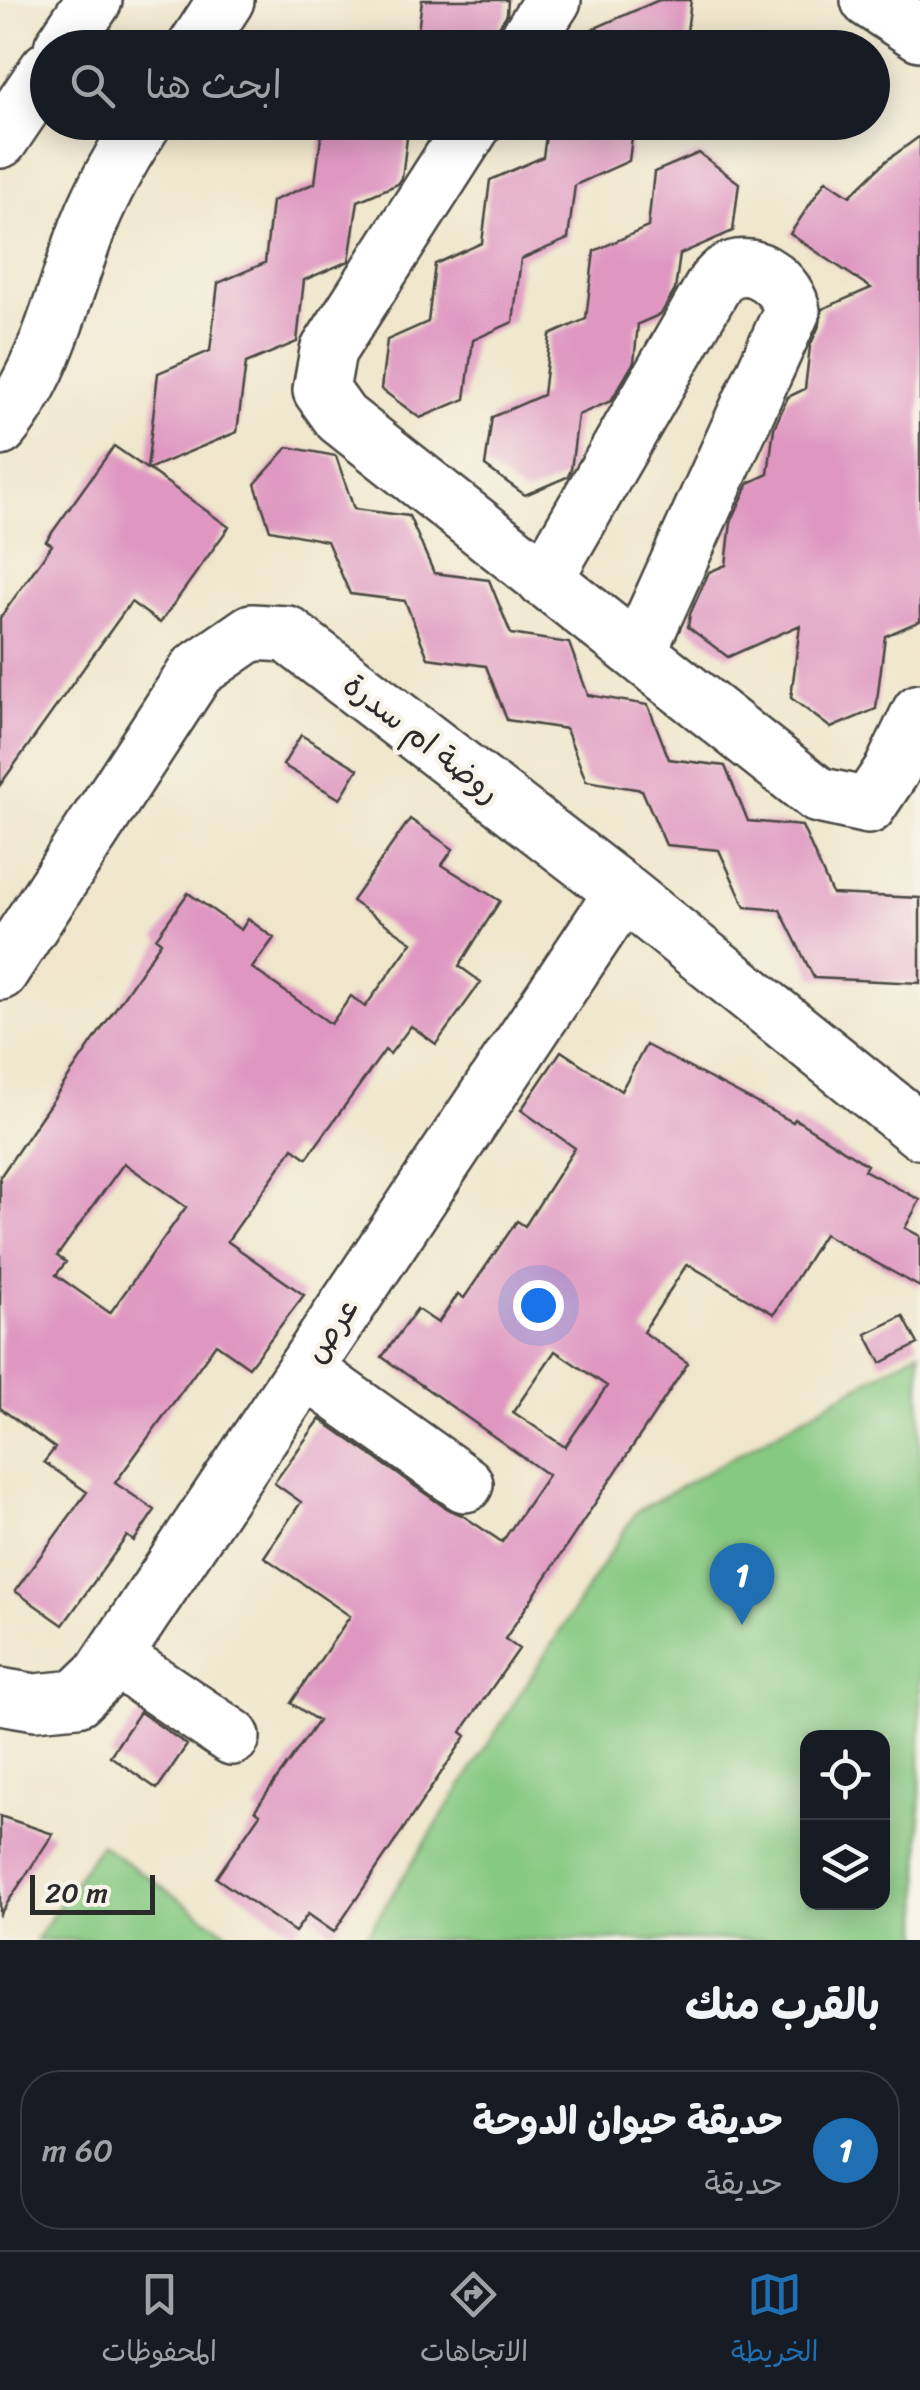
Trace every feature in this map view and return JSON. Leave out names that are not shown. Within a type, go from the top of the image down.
[{"type":"street","points":[[74,30],[94,0]]},
{"type":"street","points":[[206,30],[226,0]]},
{"type":"street","points":[[534,30],[553,0]]},
{"type":"street","points":[[869,0],[920,32]]},
{"type":"street","points":[[0,140],[30,96]]},
{"type":"street","points":[[0,428],[22,395],[18,378],[64,301],[96,206],[134,140]]},
{"type":"street","points":[[463,140],[328,352],[321,390],[340,418],[818,795],[868,806],[892,770],[920,712]]},
{"type":"street","points":[[544,580],[716,283],[728,270],[766,273],[790,297],[792,312],[638,652]]},
{"type":"street","name":"روضة ام سدرة","points":[[0,972],[197,670],[252,632],[287,634],[622,892],[920,1130]]},
{"type":"street","name":"عرص","points":[[0,1696],[35,1702],[77,1698],[102,1674],[622,892]]},
{"type":"street","points":[[304,1370],[465,1484]]},
{"type":"street","points":[[114,1656],[232,1737]]},
{"type":"green space","points":[[920,1351],[920,1940],[363,1940],[636,1512]]},
{"type":"green space","points":[[100,1844],[238,1940],[36,1940]]},
{"type":"building","points":[[422,0],[508,0],[507,14],[497,30],[418,30]]},
{"type":"building","points":[[659,0],[691,0],[687,30],[590,30]]},
{"type":"building","points":[[920,136],[920,621],[885,636],[876,709],[831,728],[791,698],[800,625],[728,657],[688,627],[709,572],[726,565],[731,522],[749,483],[768,474],[774,428],[788,397],[805,389],[810,346],[822,309],[871,288],[790,234],[826,180],[850,196],[886,161]]},
{"type":"building","points":[[321,140],[407,140],[398,184],[358,201],[349,261],[304,280],[297,342],[246,363],[237,432],[148,469],[229,527],[160,623],[131,602],[0,785],[0,618],[52,545],[46,541],[114,446],[147,469],[158,373],[210,351],[218,283],[265,263],[272,201],[315,183]]},
{"type":"building","points":[[545,140],[632,140],[629,161],[575,185],[568,239],[521,259],[513,322],[473,340],[465,399],[420,418],[381,389],[387,340],[428,322],[435,264],[482,243],[490,180],[543,157]]},
{"type":"building","points":[[699,153],[739,183],[733,231],[680,254],[675,290],[661,314],[638,324],[634,362],[611,401],[578,415],[567,477],[525,495],[485,466],[492,417],[543,395],[550,335],[586,319],[594,251],[648,227],[654,172]]},
{"type":"building","points":[[288,447],[336,456],[354,509],[409,516],[434,573],[489,580],[511,634],[569,643],[588,695],[648,705],[669,759],[725,766],[748,821],[802,826],[832,894],[920,898],[920,983],[814,978],[780,910],[745,907],[719,850],[666,845],[642,790],[586,781],[566,729],[507,720],[486,666],[428,658],[405,601],[350,594],[327,541],[270,530],[255,484]]},
{"type":"building","points":[[301,735],[358,769],[340,799],[283,765]]},
{"type":"building","points":[[410,819],[453,849],[442,865],[500,901],[459,966],[481,982],[436,1044],[411,1026],[390,1054],[385,1050],[307,1158],[293,1148],[227,1241],[304,1295],[249,1367],[216,1344],[115,1483],[155,1510],[134,1541],[127,1536],[63,1625],[15,1591],[87,1492],[44,1462],[55,1448],[0,1408],[0,1177],[161,942],[156,938],[188,893],[241,930],[248,919],[274,938],[252,968],[331,1024],[351,996],[365,1007],[412,942],[352,901]],"holes":[[[124,1163],[186,1207],[110,1313],[56,1275],[66,1262],[57,1256]]]},
{"type":"building","points":[[646,1045],[793,1122],[795,1119],[867,1165],[864,1170],[920,1200],[905,1228],[920,1236],[920,1287],[824,1234],[774,1314],[687,1264],[643,1332],[688,1363],[505,1639],[519,1649],[461,1732],[466,1736],[334,1932],[308,1914],[295,1932],[216,1878],[260,1814],[255,1810],[318,1721],[291,1703],[350,1616],[264,1557],[301,1502],[274,1483],[320,1419],[447,1509],[502,1542],[548,1475],[382,1357],[417,1309],[438,1323],[458,1294],[464,1298],[517,1221],[525,1226],[575,1148],[521,1110],[561,1051],[621,1091]],"holes":[[[555,1351],[607,1386],[565,1447],[513,1412]]]},
{"type":"building","points":[[903,1316],[918,1344],[881,1363],[866,1334]]},
{"type":"building","points":[[140,1712],[187,1745],[157,1789],[110,1756]]},
{"type":"building","points":[[0,1816],[53,1834],[0,1914]]},
{"type":"place","name":"حديقة حيوان الدوحة","points":[[742,1625]]}]
